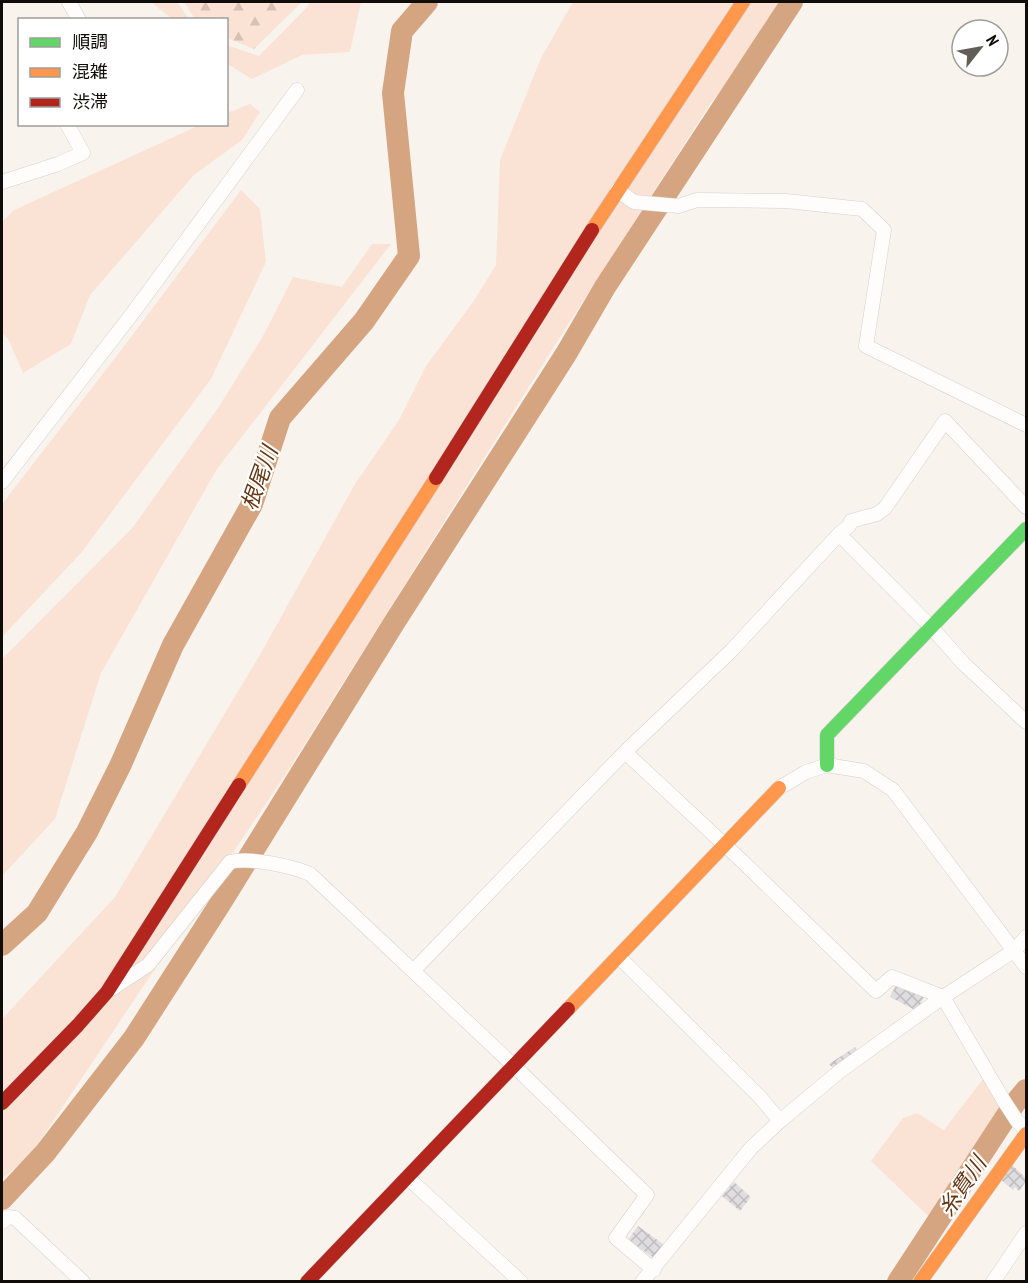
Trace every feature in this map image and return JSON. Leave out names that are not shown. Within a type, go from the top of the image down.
[{"type":"street","points":[[69,2],[78,18]]},
{"type":"street","points":[[2,1103],[107,992],[501,376],[617,190],[742,2]]},
{"type":"street","points":[[2,482],[132,314],[297,90]]},
{"type":"street","points":[[2,182],[58,164],[83,153],[68,126]]},
{"type":"street","points":[[617,190],[634,202],[678,206],[697,200],[786,201],[862,209],[884,230],[866,346],[1026,425]]},
{"type":"street","points":[[413,971],[625,752],[731,651],[838,534],[849,526],[851,521],[877,514],[885,508],[945,421],[1026,507]]},
{"type":"street","points":[[827,765],[827,735],[1026,529]]},
{"type":"street","points":[[838,534],[932,628],[963,663],[1026,722]]},
{"type":"street","points":[[625,752],[876,991],[892,977],[943,997],[1004,1101],[1023,1128],[920,1281]]},
{"type":"street","points":[[307,1281],[513,1065],[620,957],[723,845],[779,788],[806,772],[827,765],[864,771],[892,790],[1026,967]]},
{"type":"street","points":[[107,992],[148,965],[230,862],[237,860],[260,863],[310,874],[647,1195],[616,1238],[654,1270]]},
{"type":"street","points":[[642,1281],[654,1270],[751,1148],[780,1121],[840,1071],[943,997],[1015,950],[1026,937]]},
{"type":"street","points":[[620,957],[759,1096],[780,1121]]},
{"type":"street","points":[[407,1177],[521,1281]]},
{"type":"street","points":[[2,1222],[8,1216],[15,1218],[83,1281]]},
{"type":"street","points":[[993,1281],[1025,1240]]},
{"type":"green space","points":[[151,2],[177,2],[188,18],[171,18]]},
{"type":"green space","points":[[184,2],[302,2],[254,49],[228,38],[228,18],[194,18]]},
{"type":"green space","points":[[309,2],[361,2],[350,52],[302,55],[252,79],[228,65],[228,45],[259,56],[308,6]]},
{"type":"green space","points":[[573,2],[792,2],[710,104],[555,345],[289,769],[31,1154],[2,1179],[2,1019],[115,897],[261,653],[355,484],[399,420],[426,366],[473,302],[496,265],[500,160],[541,58]]},
{"type":"green space","points":[[250,104],[260,112],[242,140],[194,175],[90,295],[71,344],[23,373],[8,339],[2,333],[2,222],[14,210],[198,126],[228,126],[228,113]]},
{"type":"green space","points":[[241,190],[260,209],[266,262],[211,379],[81,553],[2,637],[2,504]]},
{"type":"green space","points":[[372,244],[391,244],[217,469],[101,673],[55,819],[2,876],[2,659],[133,527],[218,408],[263,336],[293,277],[342,287]]},
{"type":"green space","points":[[983,1079],[1003,1106],[929,1217],[871,1161],[903,1118],[917,1113],[944,1130]]},
{"type":"building","points":[[897,983],[924,997],[917,1011],[890,997]]},
{"type":"building","points":[[855,1047],[859,1054],[834,1070],[829,1064]]},
{"type":"building","points":[[1012,1165],[1026,1178],[1019,1191],[1015,1187],[1013,1190],[1000,1179]]},
{"type":"building","points":[[734,1182],[751,1197],[740,1211],[722,1196]]},
{"type":"building","points":[[638,1226],[663,1244],[654,1258],[628,1240]]},
{"type":"waterway","name":"根尾川","points":[[2,945],[37,913],[87,832],[121,764],[173,645],[252,504],[280,418],[364,321],[409,256],[393,93],[402,31],[427,2]]},
{"type":"waterway","points":[[2,1199],[45,1153],[134,1038],[566,354],[605,287],[792,2]]},
{"type":"waterway","name":"糸貫川","points":[[898,1282],[1015,1103],[1026,1090]]},
{"type":"traffic: fast","points":[[827,765],[827,735],[1026,529]]},
{"type":"traffic: slow","points":[[592,230],[743,2]]},
{"type":"traffic: slow","points":[[239,785],[436,478]]},
{"type":"traffic: slow","points":[[568,1009],[779,788]]},
{"type":"traffic: slow","points":[[920,1282],[1026,1134]]},
{"type":"traffic: jam","points":[[436,478],[592,230]]},
{"type":"traffic: jam","points":[[2,1103],[107,992],[239,785]]},
{"type":"traffic: jam","points":[[307,1282],[568,1009]]}]
